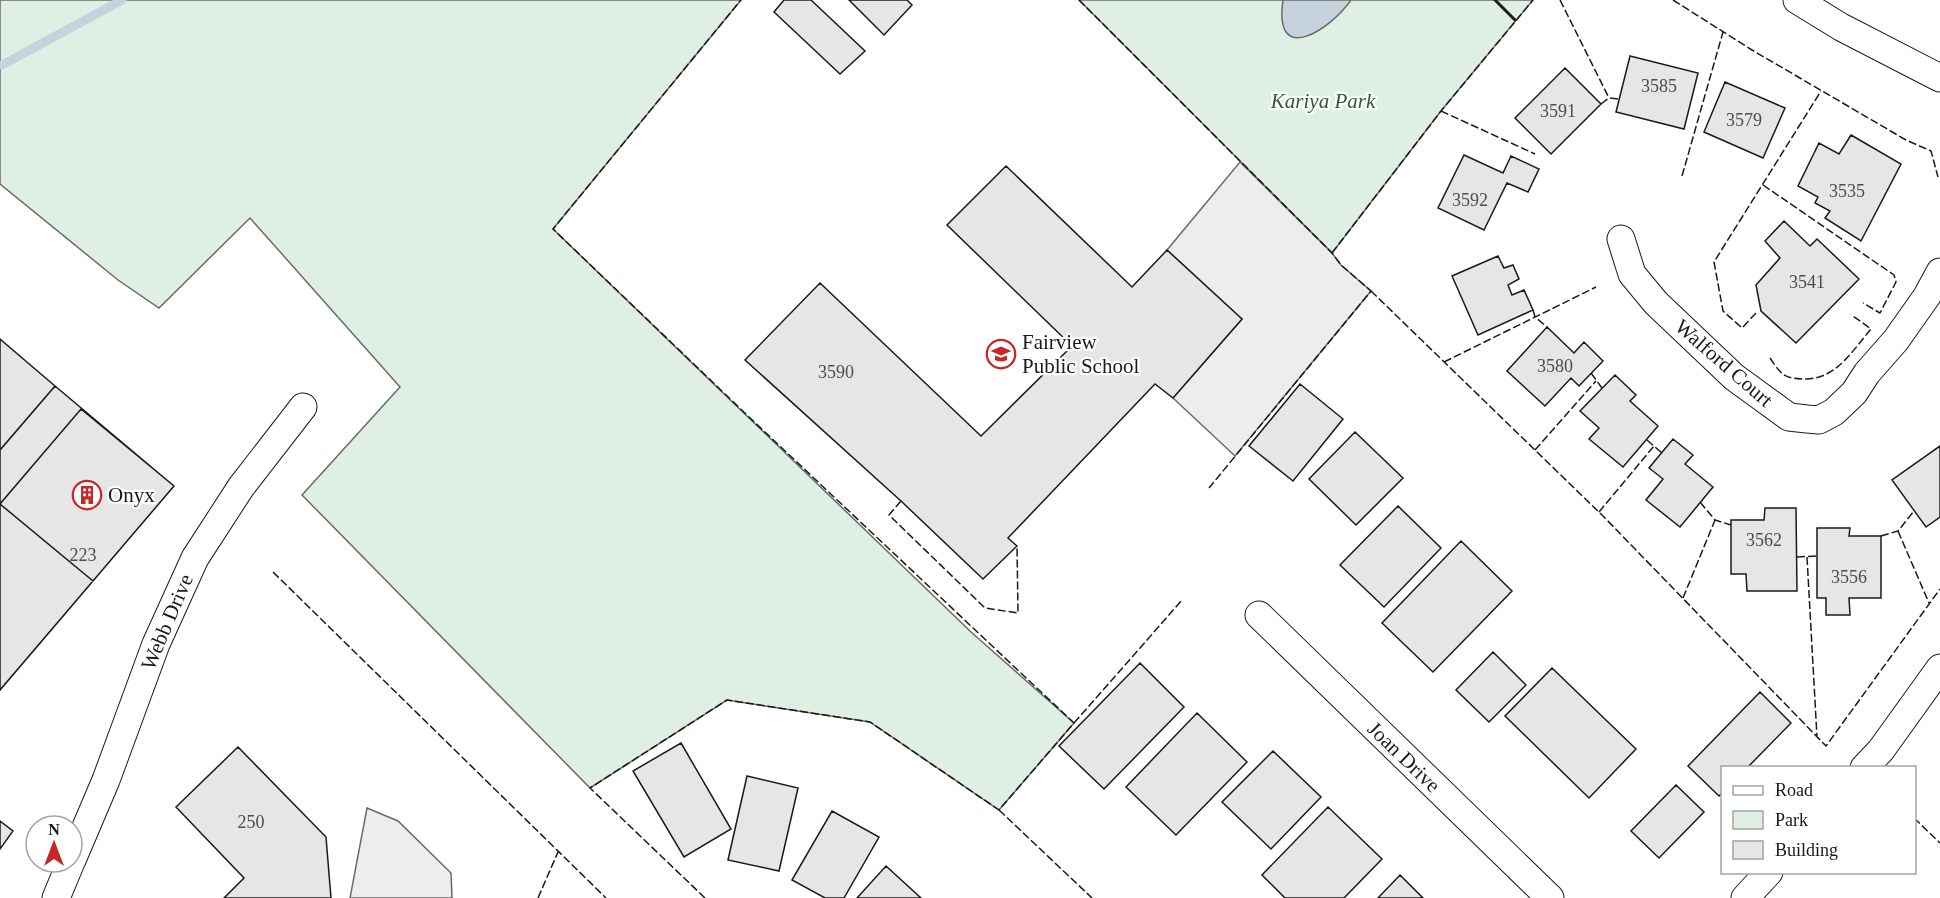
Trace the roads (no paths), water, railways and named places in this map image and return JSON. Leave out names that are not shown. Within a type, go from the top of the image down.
[{"type":"street","points":[[1797,0],[1841,27],[1940,78]]},
{"type":"street","name":"Walford Court","points":[[1621,239],[1632,274],[1665,311],[1734,377],[1789,417],[1807,419],[1819,420],[1834,412],[1854,393],[1921,305],[1940,272]]},
{"type":"street","name":"Webb Drive","points":[[84,832],[106,780],[156,644],[195,558],[241,487],[303,407]]},
{"type":"street","name":"Joan Drive","points":[[1259,615],[1550,898]]},
{"type":"street","points":[[1866,766],[1881,750],[1940,668]]},
{"type":"street","name":"Webb Drive","points":[[56,898],[66,874]]},
{"type":"street","points":[[1745,898],[1768,874]]},
{"type":"waterway","points":[[2,65],[122,0]]},
{"type":"place","name":"Fairview Public School","points":[[1001,354]]},
{"type":"place","name":"Onyx","points":[[87,495]]},
{"type":"park label","name":"Kariya Park","points":[[1323,101]]}]
